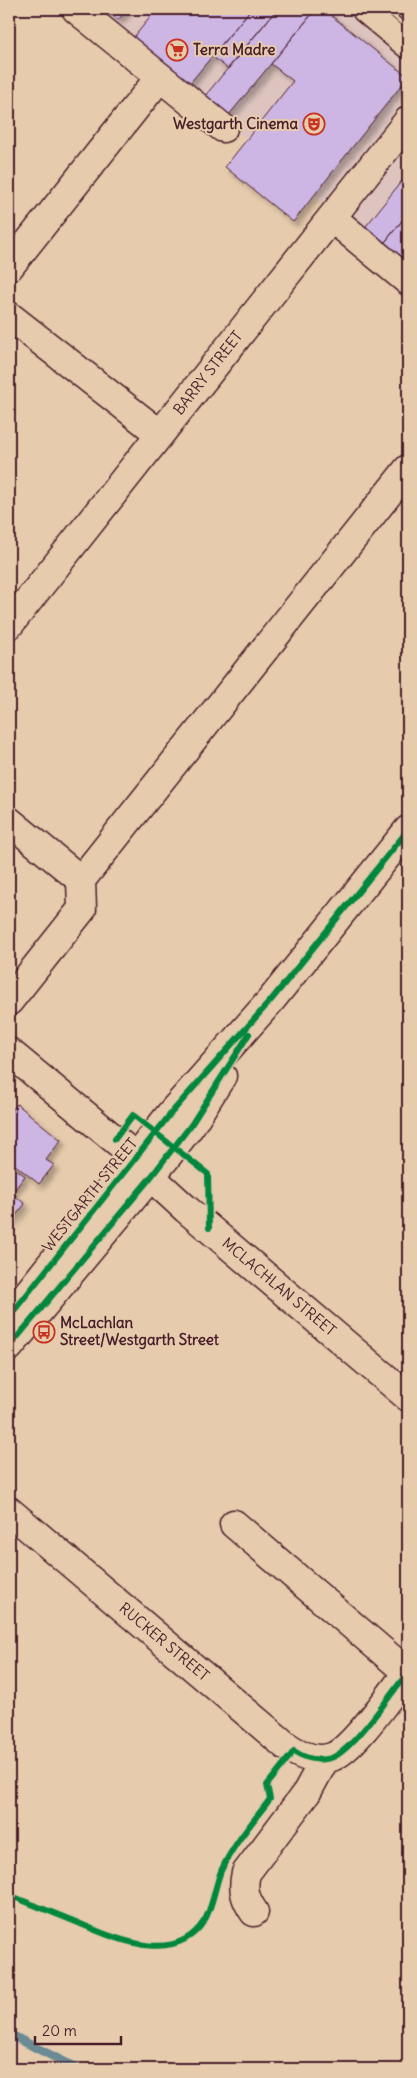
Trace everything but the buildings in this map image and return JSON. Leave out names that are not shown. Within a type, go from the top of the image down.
[{"type":"street","points":[[76,9],[223,128]]},
{"type":"street","points":[[366,9],[408,44]]},
{"type":"street","points":[[9,266],[160,78]]},
{"type":"street","name":"BARRY STREET","points":[[9,625],[408,121]]},
{"type":"street","points":[[332,218],[408,281]]},
{"type":"street","points":[[9,316],[160,434]]},
{"type":"street","points":[[9,1001],[82,909],[81,880],[408,469]]},
{"type":"street","points":[[9,821],[81,880]]},
{"type":"street","name":"WESTGARTH STREET","points":[[9,1347],[144,1167],[172,1112],[272,999],[408,830]]},
{"type":"street","name":"MCLACHLAN STREET","points":[[9,1052],[144,1167],[186,1209],[408,1396]]},
{"type":"street","name":"WESTGARTH STREET","points":[[9,1317],[144,1167]]},
{"type":"street","name":"RUCKER STREET","points":[[9,1511],[285,1745],[306,1757],[325,1759]]},
{"type":"street","points":[[234,1524],[408,1672],[348,1745],[336,1755],[325,1759],[312,1784],[246,1873],[244,1883],[245,1896],[254,1912]]},
{"type":"shaded area","points":[[87,9],[408,9],[408,272],[200,102]]},
{"type":"waterway","points":[[9,2034],[78,2069]]},
{"type":"tram line","points":[[382,9],[408,31]]},
{"type":"tram line","points":[[402,9],[408,14]]},
{"type":"cycle path","points":[[9,1317],[172,1112],[272,999],[408,830]]},
{"type":"cycle path","points":[[9,1347],[151,1177],[191,1125],[249,1034]]},
{"type":"cycle path","points":[[115,1139],[133,1115],[208,1174],[209,1228]]},
{"type":"cycle path","points":[[9,1895],[108,1935],[143,1945],[161,1946],[177,1943],[192,1935],[207,1916],[221,1871],[231,1852],[270,1799],[267,1785],[294,1751],[302,1756],[316,1759],[331,1758],[340,1753],[361,1733],[408,1672]]},
{"type":"place","name":"Terra Madre","points":[[177,50]]},
{"type":"place","name":"Westgarth Cinema","points":[[314,124]]},
{"type":"place","name":"McLachlan Street/Westgarth Street","points":[[44,1332]]}]
